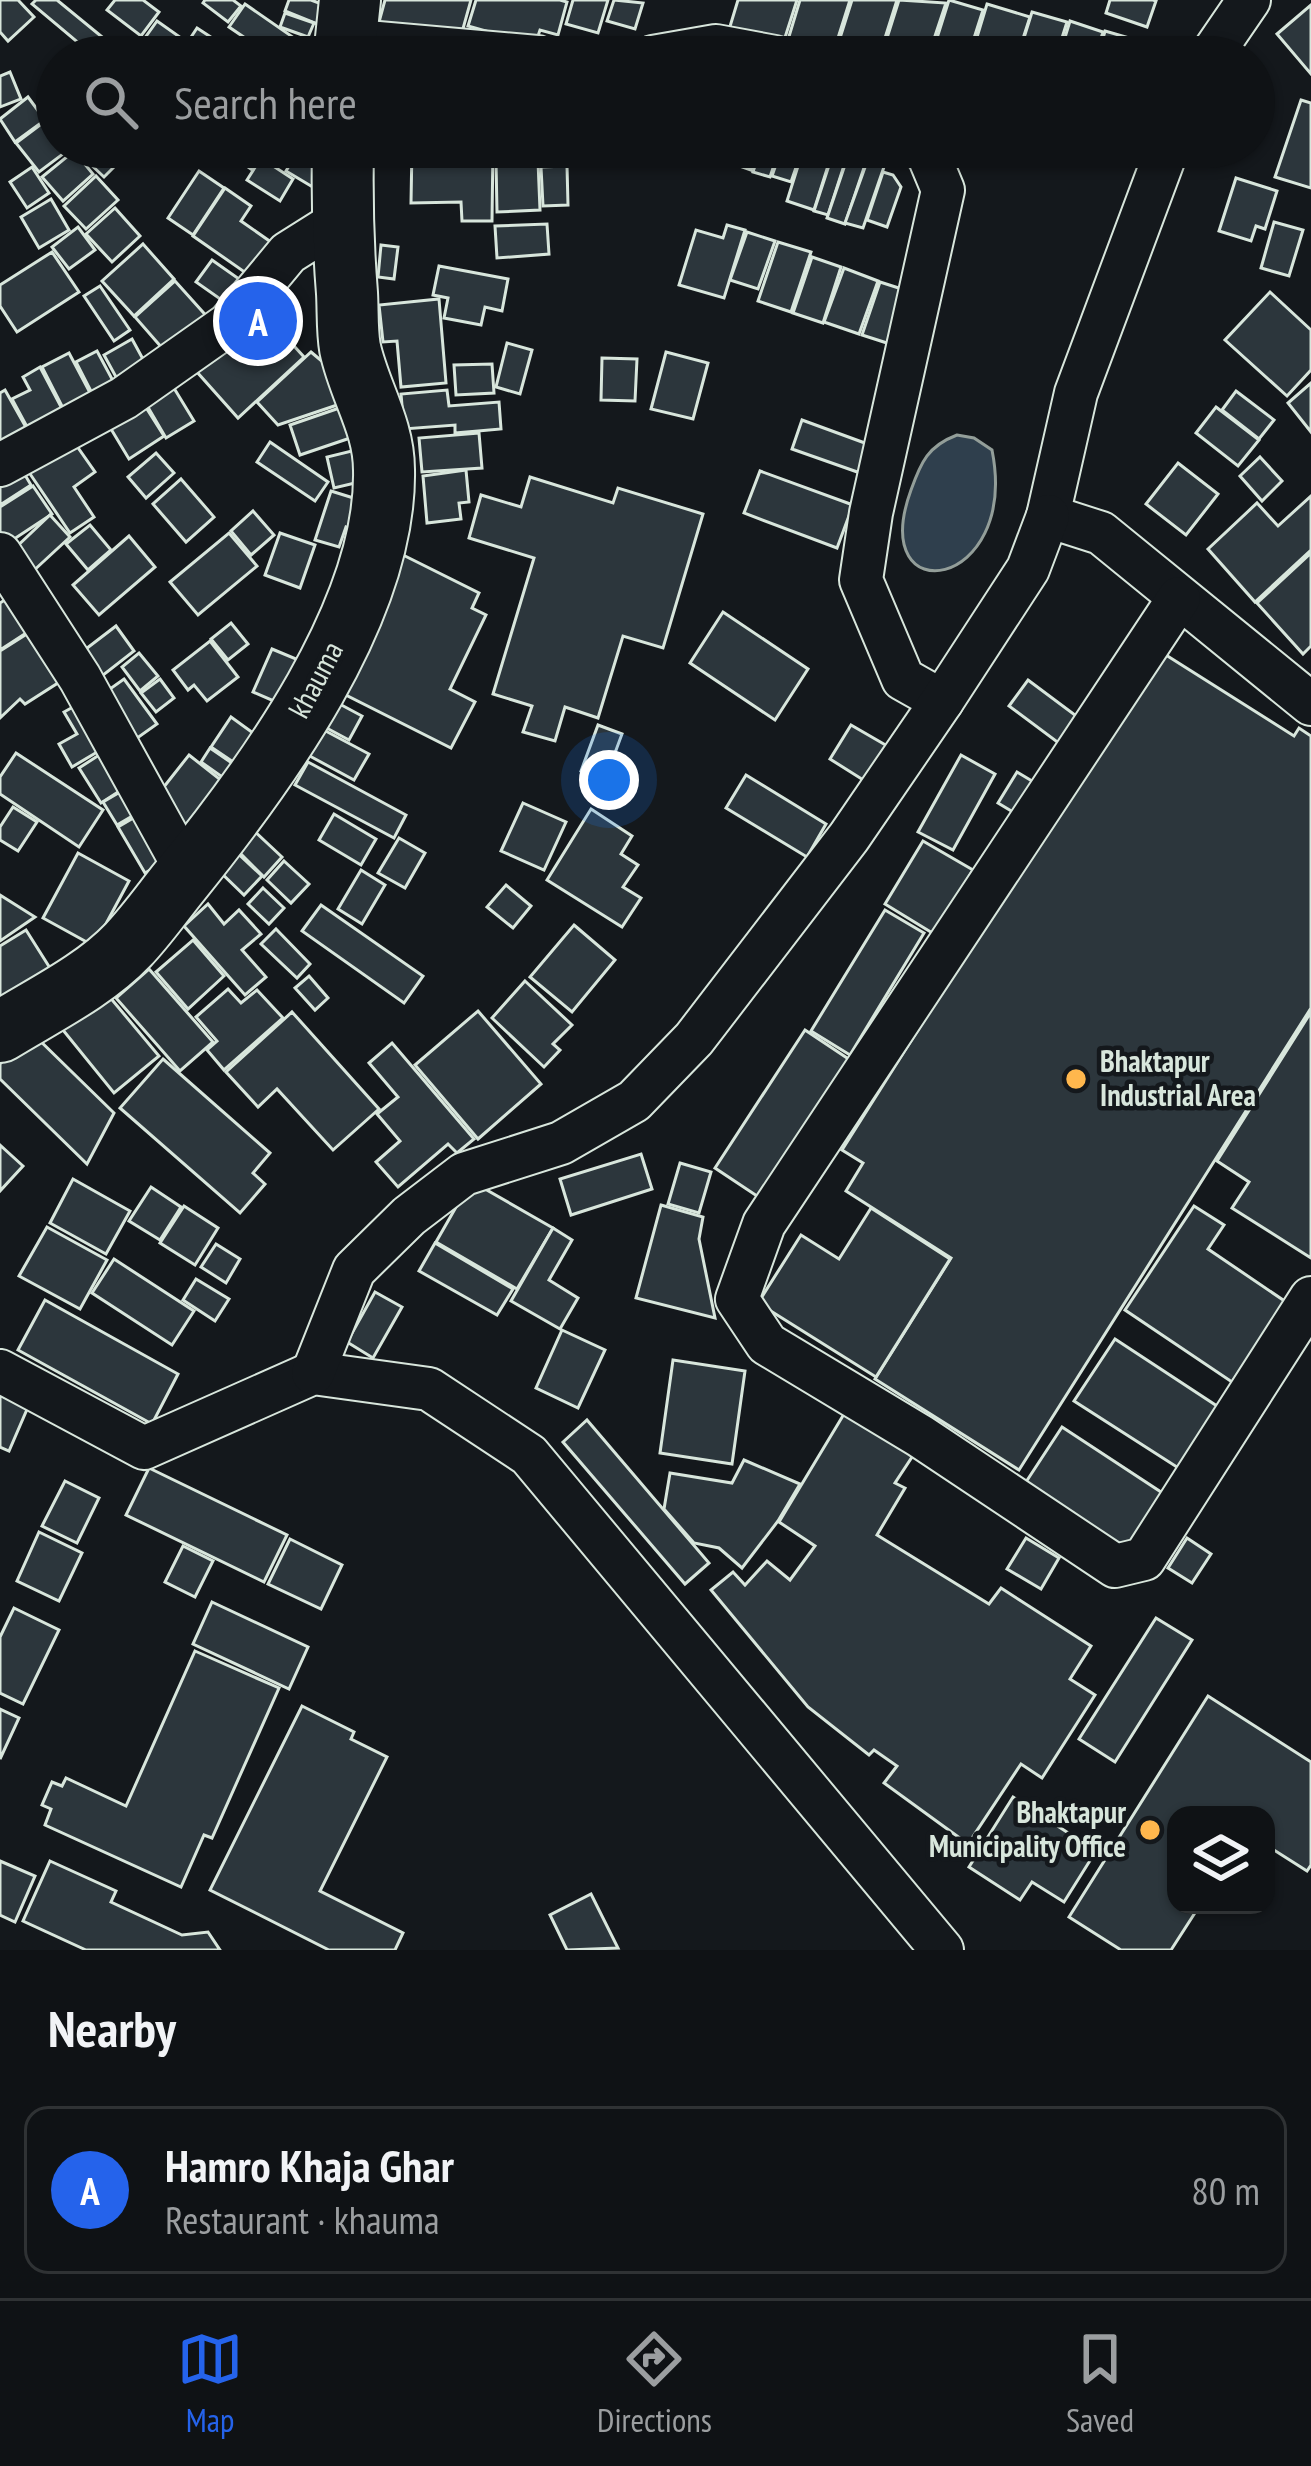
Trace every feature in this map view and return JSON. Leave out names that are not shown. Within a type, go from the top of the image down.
[{"type":"street","points":[[1224,36],[1249,0]]},
{"type":"street","points":[[346,32],[377,36]]},
{"type":"street","name":"khauma","points":[[0,1032],[126,947],[187,872],[282,743],[326,667],[372,558],[383,511],[385,466],[378,422],[350,349],[343,168]]},
{"type":"street","points":[[934,168],[943,190],[871,513],[861,580],[903,679],[941,701]]},
{"type":"street","points":[[313,1373],[355,1270],[409,1216],[464,1174],[561,1143],[634,1101],[694,1040],[849,838],[1028,569],[1048,516],[1076,393],[1160,168]]},
{"type":"street","points":[[0,466],[124,398],[229,324],[289,254],[342,219]]},
{"type":"street","points":[[1048,516],[1102,533],[1311,704]]},
{"type":"street","points":[[0,554],[80,679],[187,872]]},
{"type":"street","points":[[1179,598],[764,1224],[737,1299],[767,1344],[920,1436],[1115,1566],[1144,1559],[1311,1298]]},
{"type":"street","points":[[0,1371],[144,1448],[313,1373],[429,1389],[529,1455],[942,1950]]},
{"type":"water","points":[[957,435],[974,438],[992,450],[995,497],[985,533],[967,557],[945,569],[924,569],[909,556],[903,530],[911,490],[927,456]]},
{"type":"building","points":[[0,0],[18,0],[34,17],[8,41],[0,32]]},
{"type":"building","points":[[57,0],[101,36],[70,36],[32,4]]},
{"type":"building","points":[[115,0],[143,0],[159,12],[141,36],[107,10]]},
{"type":"building","points":[[205,0],[233,0],[241,6],[228,22]]},
{"type":"building","points":[[289,0],[311,0],[335,9],[327,28],[285,11]]},
{"type":"building","points":[[385,0],[471,0],[461,36],[376,33]]},
{"type":"building","points":[[476,0],[567,2],[558,35],[540,30],[538,36],[503,36],[468,26]]},
{"type":"building","points":[[573,0],[608,0],[598,33],[566,24]]},
{"type":"building","points":[[614,0],[643,3],[635,29],[607,21]]},
{"type":"building","points":[[738,0],[797,0],[785,36],[728,33]]},
{"type":"building","points":[[800,0],[850,0],[839,36],[789,36]]},
{"type":"building","points":[[852,0],[897,0],[886,36],[841,36]]},
{"type":"building","points":[[899,0],[946,3],[935,36],[888,36]]},
{"type":"building","points":[[949,0],[983,10],[975,36],[938,36]]},
{"type":"building","points":[[1110,0],[1156,1],[1147,27],[1106,13]]},
{"type":"building","points":[[245,4],[291,36],[242,36],[229,27]]},
{"type":"building","points":[[987,4],[1030,17],[1024,36],[977,36]]},
{"type":"building","points":[[1311,5],[1311,74],[1277,34]]},
{"type":"building","points":[[1032,12],[1067,22],[1063,36],[1025,36]]},
{"type":"building","points":[[285,13],[314,23],[308,36],[280,27]]},
{"type":"building","points":[[157,21],[178,36],[146,36]]},
{"type":"building","points":[[1070,21],[1103,32],[1102,36],[1065,36]]},
{"type":"building","points":[[10,72],[21,99],[0,107],[0,76]]},
{"type":"building","points":[[28,97],[36,108],[36,127],[15,142],[0,119]]},
{"type":"building","points":[[1301,100],[1311,103],[1311,188],[1275,177]]},
{"type":"building","points":[[36,128],[36,168],[44,168],[39,172],[16,143]]},
{"type":"building","points":[[32,167],[49,193],[27,208],[10,182]]},
{"type":"building","points":[[53,168],[88,168],[93,174],[63,201],[42,177]]},
{"type":"building","points":[[255,168],[276,168],[293,179],[280,201],[247,180]]},
{"type":"building","points":[[324,168],[332,173],[321,192],[286,171]]},
{"type":"building","points":[[412,168],[493,168],[492,221],[462,221],[461,202],[411,203]]},
{"type":"building","points":[[496,168],[538,168],[540,210],[497,212]]},
{"type":"building","points":[[541,168],[567,168],[568,205],[543,206]]},
{"type":"building","points":[[754,168],[773,168],[770,177],[753,172]]},
{"type":"building","points":[[775,168],[796,168],[791,182],[772,176]]},
{"type":"building","points":[[797,168],[827,168],[814,210],[787,201]]},
{"type":"building","points":[[828,168],[843,168],[828,215],[814,211]]},
{"type":"building","points":[[844,168],[864,168],[845,224],[827,218]]},
{"type":"building","points":[[865,168],[884,168],[863,228],[845,223]]},
{"type":"building","points":[[199,171],[224,188],[193,235],[168,218]]},
{"type":"building","points":[[883,172],[893,175],[901,187],[887,227],[867,220]]},
{"type":"building","points":[[96,176],[118,200],[86,229],[64,206]]},
{"type":"building","points":[[1236,178],[1277,191],[1265,229],[1256,226],[1251,241],[1219,231]]},
{"type":"building","points":[[225,188],[251,206],[241,221],[278,247],[256,280],[193,236]]},
{"type":"building","points":[[51,199],[69,230],[39,248],[21,217]]},
{"type":"building","points":[[115,208],[140,236],[112,262],[86,234]]},
{"type":"building","points":[[1274,222],[1303,230],[1289,276],[1261,268]]},
{"type":"building","points":[[547,224],[549,254],[497,258],[495,226]]},
{"type":"building","points":[[727,225],[745,230],[724,298],[679,285],[696,230],[723,238]]},
{"type":"building","points":[[78,227],[95,250],[69,269],[52,247]]},
{"type":"building","points":[[747,232],[775,241],[758,289],[730,280]]},
{"type":"building","points":[[778,242],[811,252],[791,312],[758,301]]},
{"type":"building","points":[[143,244],[174,279],[134,316],[102,281]]},
{"type":"building","points":[[381,245],[398,247],[394,279],[378,277]]},
{"type":"building","points":[[52,252],[79,292],[17,332],[0,306],[0,285]]},
{"type":"building","points":[[812,257],[841,267],[823,323],[793,313]]},
{"type":"building","points":[[212,260],[249,286],[233,308],[196,282]]},
{"type":"building","points":[[439,266],[508,279],[502,311],[485,307],[481,325],[444,318],[448,298],[433,295]]},
{"type":"building","points":[[844,268],[878,281],[859,334],[824,322]]},
{"type":"building","points":[[175,281],[210,320],[170,357],[135,317]]},
{"type":"building","points":[[880,282],[905,290],[887,343],[862,335]]},
{"type":"building","points":[[100,286],[130,330],[114,341],[84,296]]},
{"type":"building","points":[[1270,292],[1311,330],[1311,370],[1287,396],[1225,340]]},
{"type":"building","points":[[439,299],[446,383],[401,387],[397,341],[383,342],[379,305]]},
{"type":"building","points":[[263,312],[304,357],[238,418],[197,372]]},
{"type":"building","points":[[132,339],[150,372],[122,388],[104,355]]},
{"type":"building","points":[[507,343],[532,350],[520,394],[496,387]]},
{"type":"building","points":[[97,351],[119,392],[97,403],[76,362]]},
{"type":"building","points":[[311,352],[336,373],[349,401],[278,425],[257,402]]},
{"type":"building","points":[[666,352],[708,363],[693,419],[651,409]]},
{"type":"building","points":[[69,353],[96,404],[68,418],[42,367]]},
{"type":"building","points":[[602,358],[637,359],[635,401],[601,400]]},
{"type":"building","points":[[492,364],[494,393],[456,395],[454,365]]},
{"type":"building","points":[[40,367],[68,420],[33,438],[12,399],[30,390],[23,377]]},
{"type":"building","points":[[169,380],[194,421],[166,438],[142,397]]},
{"type":"building","points":[[1311,383],[1311,432],[1288,403]]},
{"type":"building","points":[[5,390],[32,438],[0,446],[0,393]]},
{"type":"building","points":[[447,390],[449,406],[499,402],[501,429],[455,433],[455,425],[404,429],[401,394]]},
{"type":"building","points":[[1236,391],[1274,420],[1259,439],[1222,410]]},
{"type":"building","points":[[140,398],[164,436],[129,459],[105,419]]},
{"type":"building","points":[[351,404],[362,434],[300,455],[290,425]]},
{"type":"building","points":[[1216,407],[1259,440],[1238,466],[1196,433]]},
{"type":"building","points":[[802,420],[873,446],[863,474],[792,449]]},
{"type":"building","points":[[67,432],[95,472],[74,487],[94,517],[70,533],[22,462]]},
{"type":"building","points":[[479,433],[482,468],[422,472],[419,438]]},
{"type":"building","points":[[270,442],[328,482],[315,501],[257,462]]},
{"type":"building","points":[[364,448],[355,483],[334,488],[327,457]]},
{"type":"building","points":[[156,453],[174,473],[146,498],[128,477]]},
{"type":"building","points":[[1260,457],[1282,481],[1262,501],[1240,476]]},
{"type":"building","points":[[1178,463],[1218,494],[1186,535],[1146,504]]},
{"type":"building","points":[[19,465],[31,485],[0,505],[0,477]]},
{"type":"building","points":[[466,470],[469,502],[459,503],[461,519],[427,523],[423,476]]},
{"type":"building","points":[[760,471],[853,505],[837,548],[744,513]]},
{"type":"building","points":[[530,477],[613,503],[618,488],[703,514],[663,648],[623,636],[598,718],[565,707],[555,741],[523,732],[532,706],[493,694],[534,558],[469,538],[481,495],[521,507]]},
{"type":"building","points":[[181,479],[214,517],[186,542],[153,504]]},
{"type":"building","points":[[33,486],[52,514],[5,545],[0,537],[0,507]]},
{"type":"building","points":[[331,491],[376,505],[366,534],[346,527],[339,547],[315,540]]},
{"type":"building","points":[[1311,496],[1311,550],[1255,602],[1208,549],[1257,503],[1278,526]]},
{"type":"building","points":[[253,511],[274,535],[251,555],[231,531]]},
{"type":"building","points":[[50,515],[70,537],[30,574],[10,553]]},
{"type":"building","points":[[90,525],[111,550],[88,570],[66,544]]},
{"type":"building","points":[[229,533],[257,566],[198,615],[170,582]]},
{"type":"building","points":[[280,533],[315,545],[300,588],[265,575]]},
{"type":"building","points":[[129,536],[155,567],[99,615],[73,585]]},
{"type":"building","points":[[389,548],[479,593],[472,608],[486,615],[450,689],[475,702],[451,748],[328,686]]},
{"type":"building","points":[[1311,553],[1311,646],[1303,654],[1257,603]]},
{"type":"building","points":[[19,591],[40,624],[0,650],[0,603]]},
{"type":"building","points":[[723,612],[808,669],[775,720],[690,663]]},
{"type":"building","points":[[231,623],[248,644],[228,660],[211,639]]},
{"type":"building","points":[[41,625],[72,674],[25,704],[20,699],[0,718],[0,651]]},
{"type":"building","points":[[116,626],[134,651],[93,683],[74,658]]},
{"type":"building","points":[[210,641],[238,677],[207,701],[194,685],[188,690],[173,670]]},
{"type":"building","points":[[272,649],[301,661],[283,705],[253,692]]},
{"type":"building","name":"Bhaktapur Industrial Area","points":[[1158,650],[1294,736],[1299,728],[1311,736],[1311,1008],[1019,1470],[875,1379],[951,1258],[846,1191],[863,1163],[842,1150]]},
{"type":"building","points":[[139,653],[158,676],[140,691],[122,667]]},
{"type":"building","points":[[124,679],[157,724],[133,741],[100,696]]},
{"type":"building","points":[[160,679],[174,698],[156,712],[141,693]]},
{"type":"building","points":[[1028,680],[1083,721],[1064,747],[1009,706]]},
{"type":"building","points":[[84,701],[109,745],[72,767],[59,744],[77,734],[64,712]]},
{"type":"building","points":[[334,701],[362,716],[349,740],[321,725]]},
{"type":"building","points":[[231,717],[271,746],[251,774],[211,747]]},
{"type":"building","points":[[598,725],[622,734],[605,780],[581,771]]},
{"type":"building","points":[[851,725],[889,747],[868,783],[830,759]]},
{"type":"building","points":[[320,728],[369,754],[354,780],[306,754]]},
{"type":"building","points":[[110,748],[132,783],[101,803],[79,768]]},
{"type":"building","points":[[210,748],[245,772],[235,786],[201,762]]},
{"type":"building","points":[[16,753],[103,810],[79,847],[0,794],[0,777]]},
{"type":"building","points":[[189,755],[236,792],[184,859],[152,802]]},
{"type":"building","points":[[961,755],[995,774],[953,850],[918,832]]},
{"type":"building","points":[[308,762],[406,815],[394,838],[295,785]]},
{"type":"building","points":[[1017,772],[1037,784],[1018,815],[998,803]]},
{"type":"building","points":[[746,775],[826,824],[807,857],[726,808]]},
{"type":"building","points":[[132,785],[146,808],[117,825],[103,802]]},
{"type":"building","points":[[523,803],[566,822],[544,870],[501,851]]},
{"type":"building","points":[[13,807],[37,822],[18,851],[0,840],[0,827]]},
{"type":"building","points":[[591,809],[632,836],[621,854],[638,865],[623,887],[641,898],[622,927],[547,880]]},
{"type":"building","points":[[147,810],[174,856],[145,873],[118,827]]},
{"type":"building","points":[[334,814],[376,839],[361,865],[319,840]]},
{"type":"building","points":[[251,828],[282,857],[264,877],[234,847]]},
{"type":"building","points":[[399,838],[425,853],[405,888],[378,873]]},
{"type":"building","points":[[923,841],[973,870],[934,934],[885,904]]},
{"type":"building","points":[[233,849],[262,876],[244,895],[215,867]]},
{"type":"building","points":[[78,853],[129,881],[94,946],[43,918]]},
{"type":"building","points":[[284,861],[309,884],[291,903],[267,880]]},
{"type":"building","points":[[361,870],[385,885],[362,924],[338,909]]},
{"type":"building","points":[[506,885],[531,906],[513,928],[487,907]]},
{"type":"building","points":[[263,888],[284,908],[269,924],[248,904]]},
{"type":"building","points":[[0,895],[35,917],[0,941]]},
{"type":"building","points":[[208,904],[224,924],[239,910],[261,934],[242,950],[266,977],[245,995],[184,926]]},
{"type":"building","points":[[321,905],[423,976],[404,1003],[302,931]]},
{"type":"building","points":[[885,910],[924,933],[850,1055],[811,1031]]},
{"type":"building","points":[[574,925],[615,960],[572,1012],[530,977]]},
{"type":"building","points":[[276,929],[310,964],[297,978],[261,944]]},
{"type":"building","points":[[26,930],[55,976],[0,1006],[0,946]]},
{"type":"building","points":[[193,940],[224,976],[188,1009],[156,972]]},
{"type":"building","points":[[149,969],[213,1042],[180,1071],[116,998]]},
{"type":"building","points":[[309,976],[328,998],[315,1010],[295,988]]},
{"type":"building","points":[[525,981],[572,1025],[553,1044],[560,1050],[544,1067],[492,1018]]},
{"type":"building","points":[[98,983],[159,1056],[114,1093],[54,1019]]},
{"type":"building","points":[[228,989],[241,1003],[257,990],[283,1018],[224,1070],[207,1050],[217,1041],[196,1017]]},
{"type":"building","points":[[478,1011],[541,1084],[478,1139],[415,1065]]},
{"type":"building","points":[[292,1012],[379,1109],[333,1150],[277,1089],[258,1107],[226,1072]]},
{"type":"building","points":[[1311,1012],[1311,1258],[1232,1208],[1249,1182],[1217,1161]]},
{"type":"building","points":[[805,1030],[850,1060],[760,1198],[715,1168]]},
{"type":"building","points":[[31,1032],[114,1113],[87,1164],[0,1079],[0,1064]]},
{"type":"building","points":[[392,1043],[474,1139],[457,1153],[448,1144],[398,1187],[376,1162],[400,1141],[377,1114],[398,1097],[369,1063]]},
{"type":"building","points":[[163,1059],[270,1153],[253,1173],[265,1184],[240,1213],[120,1108]]},
{"type":"building","points":[[0,1145],[23,1166],[0,1191]]},
{"type":"building","points":[[641,1154],[652,1189],[571,1215],[560,1179]]},
{"type":"building","points":[[680,1163],[711,1172],[699,1213],[668,1204]]},
{"type":"building","points":[[73,1179],[130,1211],[106,1254],[50,1223]]},
{"type":"building","points":[[471,1181],[553,1228],[517,1289],[436,1242]]},
{"type":"building","points":[[151,1187],[181,1207],[160,1240],[129,1221]]},
{"type":"building","points":[[661,1205],[703,1217],[699,1239],[715,1318],[636,1298]]},
{"type":"building","points":[[184,1206],[218,1228],[195,1265],[160,1243]]},
{"type":"building","points":[[1194,1206],[1224,1225],[1208,1249],[1286,1302],[1232,1382],[1125,1310]]},
{"type":"building","points":[[871,1208],[950,1259],[876,1377],[758,1303],[801,1235],[839,1259]]},
{"type":"building","points":[[47,1227],[107,1260],[80,1309],[19,1276]]},
{"type":"building","points":[[553,1228],[572,1240],[549,1280],[578,1298],[560,1329],[511,1301]]},
{"type":"building","points":[[435,1243],[513,1289],[497,1315],[419,1271]]},
{"type":"building","points":[[216,1244],[240,1259],[226,1283],[201,1267]]},
{"type":"building","points":[[114,1259],[194,1311],[172,1345],[92,1293]]},
{"type":"building","points":[[196,1279],[229,1299],[215,1321],[183,1300]]},
{"type":"building","points":[[375,1292],[402,1307],[373,1358],[347,1342]]},
{"type":"building","points":[[45,1300],[178,1374],[152,1424],[18,1350]]},
{"type":"building","points":[[562,1330],[605,1350],[578,1408],[536,1388]]},
{"type":"building","points":[[1115,1339],[1220,1408],[1180,1469],[1074,1401]]},
{"type":"building","points":[[673,1360],[745,1371],[732,1464],[660,1453]]},
{"type":"building","points":[[0,1395],[28,1407],[9,1451],[0,1447]]},
{"type":"building","points":[[844,1414],[914,1454],[895,1483],[905,1488],[877,1535],[989,1604],[1001,1588],[1091,1646],[1070,1679],[1095,1695],[1042,1778],[1021,1764],[968,1844],[884,1783],[897,1766],[874,1750],[869,1755],[808,1707],[711,1590],[733,1572],[745,1585],[767,1561],[790,1580],[815,1546],[779,1522]]},
{"type":"building","points":[[587,1420],[709,1563],[685,1584],[563,1442]]},
{"type":"building","points":[[1062,1427],[1164,1494],[1126,1552],[1024,1485]]},
{"type":"building","points":[[744,1460],[800,1484],[742,1568],[719,1548],[694,1543],[664,1509],[670,1473],[732,1483]]},
{"type":"building","points":[[149,1468],[287,1535],[264,1582],[126,1515]]},
{"type":"building","points":[[65,1481],[99,1498],[77,1543],[42,1526]]},
{"type":"building","points":[[39,1532],[82,1553],[59,1601],[17,1581]]},
{"type":"building","points":[[1026,1538],[1059,1558],[1041,1589],[1007,1569]]},
{"type":"building","points":[[1187,1538],[1211,1554],[1192,1583],[1168,1568]]},
{"type":"building","points":[[290,1539],[342,1565],[321,1609],[268,1584]]},
{"type":"building","points":[[183,1546],[213,1561],[195,1597],[165,1582]]},
{"type":"building","points":[[212,1602],[308,1647],[289,1689],[193,1644]]},
{"type":"building","points":[[14,1608],[59,1630],[23,1704],[0,1693],[0,1637]]},
{"type":"building","points":[[1156,1618],[1192,1640],[1115,1762],[1079,1739]]},
{"type":"building","points":[[195,1651],[279,1688],[212,1838],[204,1835],[181,1887],[45,1825],[51,1809],[42,1805],[52,1782],[62,1786],[66,1778],[126,1806]]},
{"type":"building","name":"Bhaktapur Municipality Office","points":[[1208,1696],[1311,1762],[1311,1865],[1307,1871],[1275,1851],[1275,1806],[1167,1806],[1167,1914],[1194,1914],[1171,1950],[1121,1950],[1069,1917]]},
{"type":"building","points":[[302,1706],[354,1732],[351,1739],[387,1757],[320,1891],[403,1933],[395,1950],[329,1950],[210,1890]]},
{"type":"building","points":[[0,1709],[19,1718],[0,1759]]},
{"type":"building","points":[[1013,1797],[1096,1851],[1064,1902],[1032,1882],[1020,1900],[969,1867]]},
{"type":"building","points":[[0,1861],[35,1876],[15,1922],[0,1915]]},
{"type":"building","points":[[50,1861],[116,1891],[111,1902],[182,1935],[208,1932],[220,1950],[86,1950],[23,1921]]},
{"type":"building","points":[[591,1894],[618,1948],[567,1950],[550,1915]]},
{"type":"place","name":"Hamro Khaja Ghar","points":[[258,321]]},
{"type":"place","name":"Bhaktapur Industrial Area","points":[[1076,1079]]},
{"type":"place","name":"Bhaktapur Municipality Office","points":[[1150,1830]]}]
